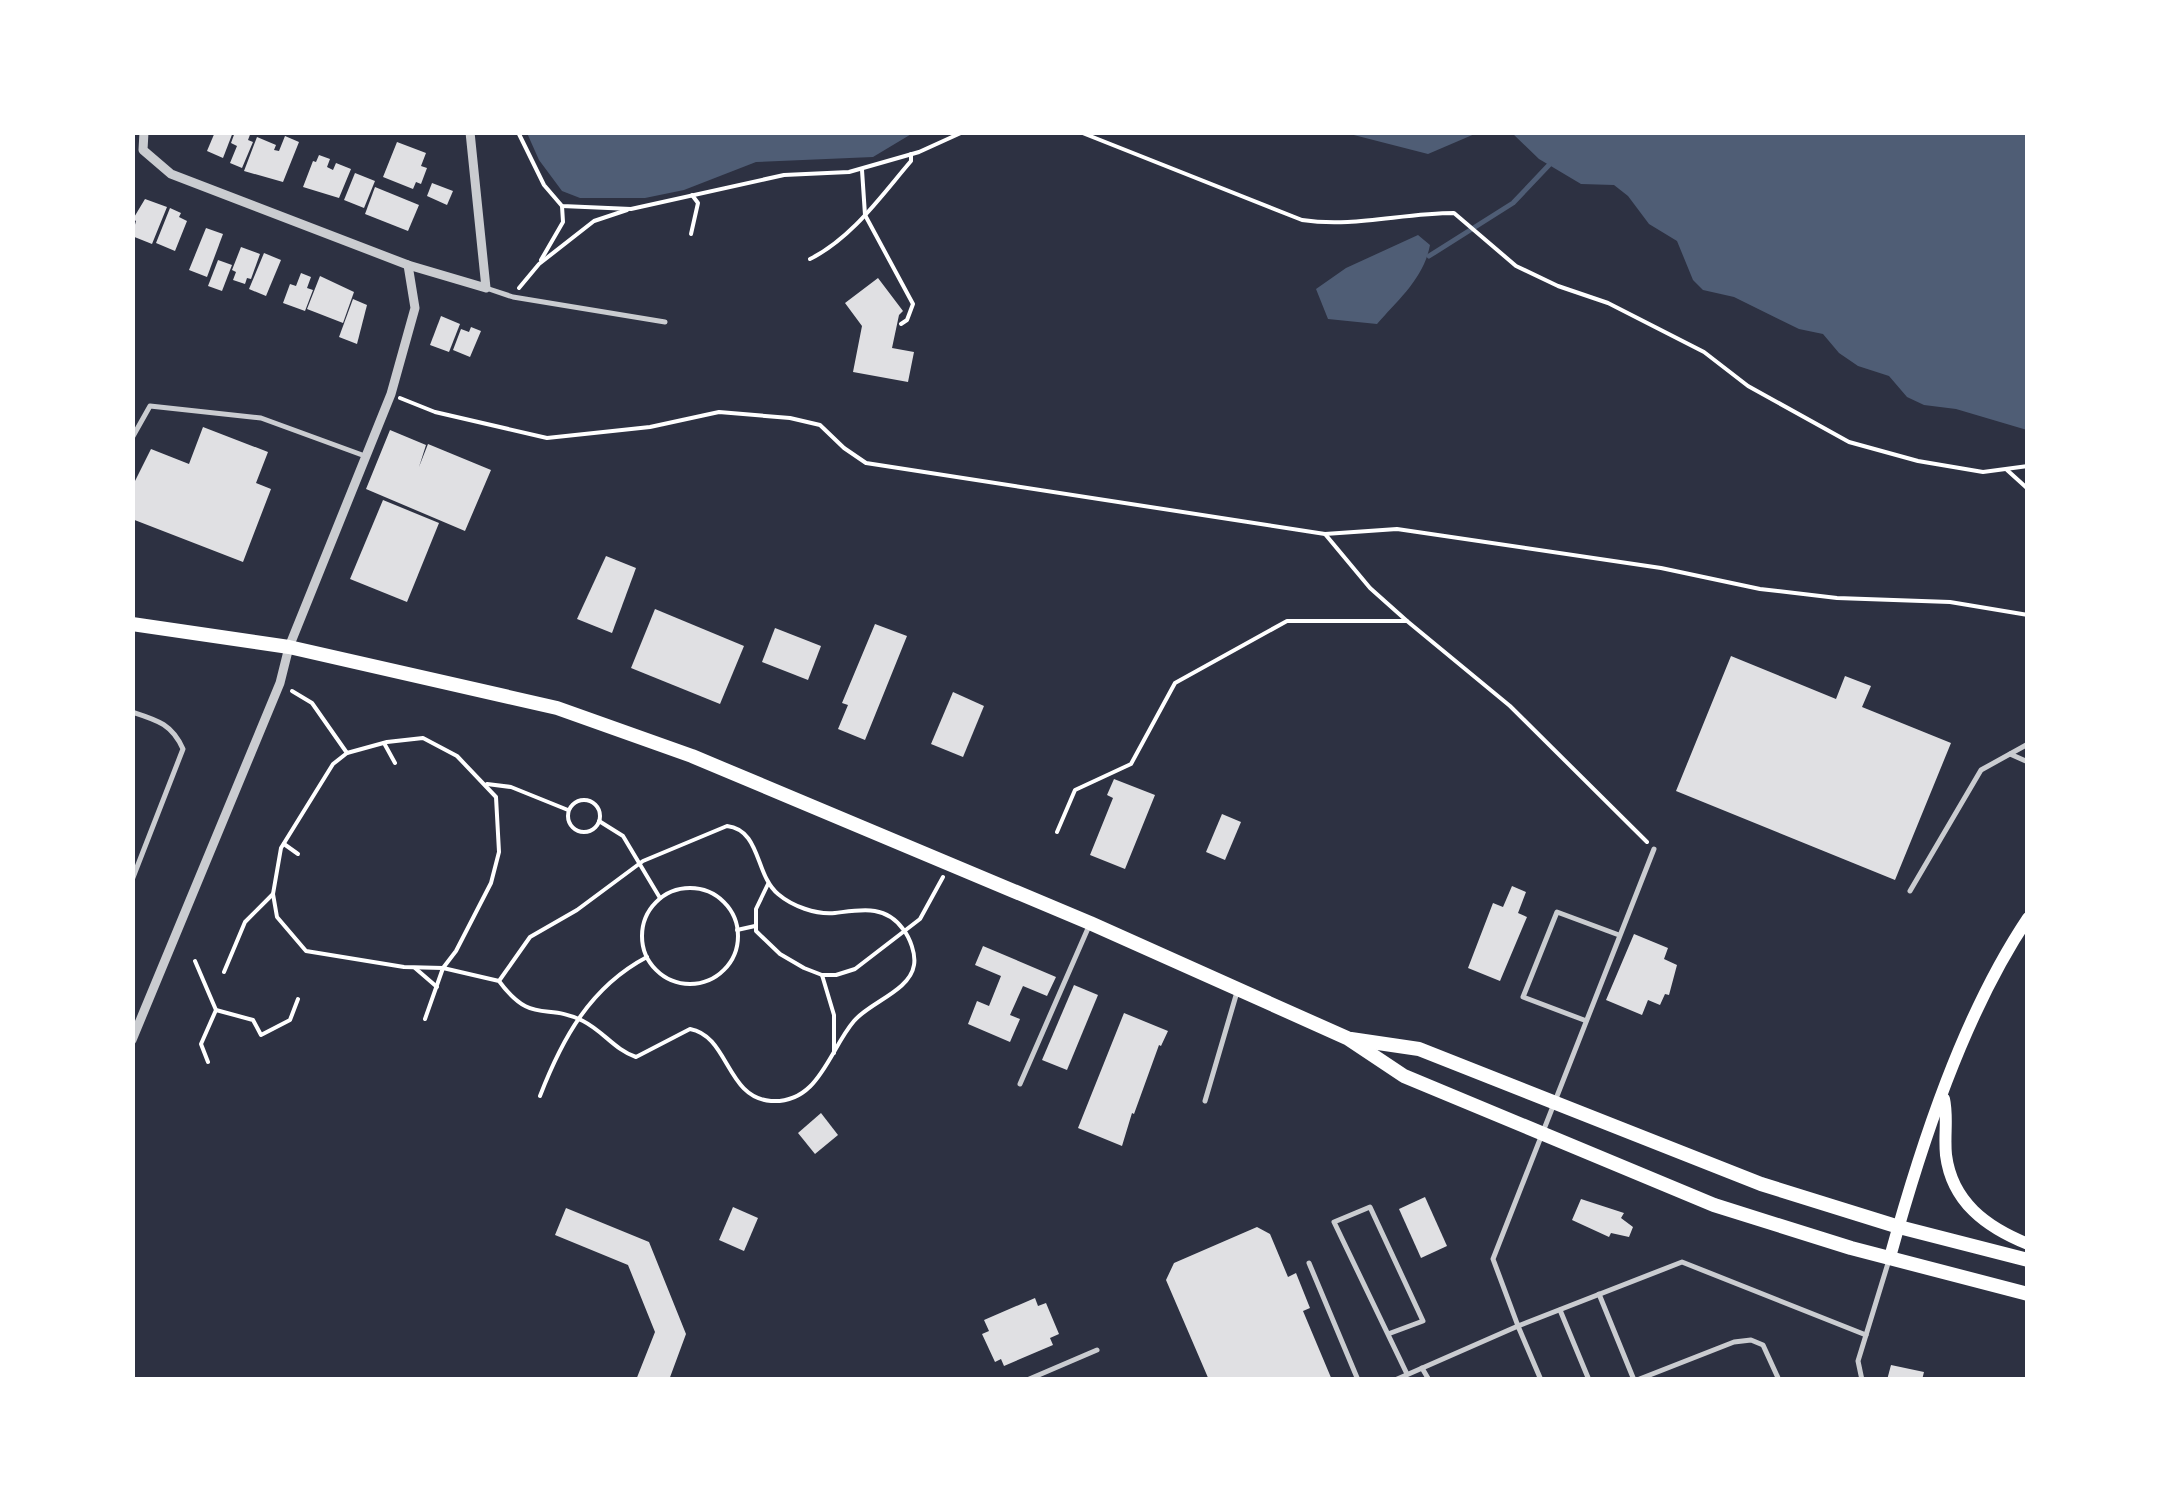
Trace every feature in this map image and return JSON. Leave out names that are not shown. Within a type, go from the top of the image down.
[{"type":"main road","points":[[132,624],[288,647],[557,708],[692,756],[949,863],[1347,1038],[1404,1076],[1714,1205],[1792,1231],[2028,1294]]},
{"type":"main road","points":[[1890,1258],[1943,1096],[1980,1003],[2028,918]]},
{"type":"main road","points":[[1347,1038],[1418,1049],[1760,1184],[1898,1227],[2028,1260]]},
{"type":"main road","points":[[1943,1096],[1947,1112],[1946,1152],[1958,1193],[1993,1230],[2028,1244]]},
{"type":"street","points":[[144,132],[143,150],[171,174],[408,265],[486,288],[470,132]]},
{"type":"street","points":[[132,1040],[280,682],[288,647],[391,394],[416,308],[408,265]]},
{"type":"lane","points":[[486,288],[512,296],[665,322]]},
{"type":"lane","points":[[132,438],[150,406],[261,418],[365,456]]},
{"type":"lane","points":[[132,712],[164,722],[176,733],[183,749],[132,880]]},
{"type":"lane","points":[[1910,891],[1981,770],[2028,744]]},
{"type":"lane","points":[[2010,754],[2028,762]]},
{"type":"lane","points":[[1541,1380],[1494,1259],[1654,848]]},
{"type":"lane","points":[[1585,1020],[1523,996],[1557,912],[1619,935]]},
{"type":"lane","points":[[1020,1084],[1090,924]]},
{"type":"lane","points":[[1204,1101],[1238,989]]},
{"type":"lane","points":[[1388,1334],[1423,1321],[1370,1207],[1334,1222],[1407,1374]]},
{"type":"lane","points":[[1862,1380],[1858,1361],[1890,1258]]},
{"type":"lane","points":[[1395,1380],[1518,1326],[1682,1262],[1866,1334]]},
{"type":"lane","points":[[1310,1263],[1358,1380]]},
{"type":"lane","points":[[1599,1294],[1636,1380],[1734,1342],[1751,1340],[1763,1345],[1779,1380]]},
{"type":"lane","points":[[1560,1310],[1589,1380]]},
{"type":"lane","points":[[1027,1380],[1097,1350]]},
{"type":"lane","points":[[1422,1368],[1428,1380]]},
{"type":"path","points":[[512,296],[539,264],[563,222],[562,206],[544,185],[518,132]]},
{"type":"path","points":[[539,264],[594,221],[631,209],[784,175],[850,172],[911,154],[962,132]]},
{"type":"path","points":[[1080,132],[1302,220],[1329,224],[1454,213],[1516,266],[1608,303],[1704,352],[1748,386],[1849,442],[1918,461],[1983,472],[2028,466]]},
{"type":"path","points":[[810,258],[823,252],[865,216],[910,161],[911,154]]},
{"type":"path","points":[[862,168],[865,216],[912,304],[907,320],[901,324]]},
{"type":"path","points":[[692,196],[698,204],[692,234]]},
{"type":"path","points":[[562,206],[631,209]]},
{"type":"path","points":[[391,394],[435,412],[547,438],[650,427],[719,412],[790,418],[820,425],[866,463],[1326,534],[1397,529],[1661,568],[1760,589],[1836,598],[1950,602],[2028,614]]},
{"type":"path","points":[[2007,470],[2028,489]]},
{"type":"path","points":[[1326,534],[1370,588],[1510,706],[1654,848]]},
{"type":"path","points":[[1057,832],[1075,790],[1130,764],[1175,684],[1288,621],[1407,621]]},
{"type":"path","points":[[280,682],[312,703],[346,753]]},
{"type":"path","points":[[425,1019],[443,968],[491,884],[498,852],[496,796],[448,750],[422,738],[346,753],[333,764],[284,844],[273,894],[277,917],[306,950],[415,968],[443,968],[499,981],[511,998],[534,1012],[578,1018],[636,1057],[690,1029],[700,1031],[716,1047],[737,1084],[751,1095],[769,1101],[790,1099],[808,1090],[854,1020],[905,982],[914,966],[904,930],[891,917],[872,909],[832,913],[793,905],[768,884],[749,837],[738,827],[719,828],[640,863],[577,910],[530,937],[499,981]]},
{"type":"path","points":[[384,743],[395,763]]},
{"type":"path","points":[[487,784],[510,787],[568,810]]},
{"type":"path","points":[[600,821],[593,830],[578,832],[568,820],[568,810],[576,802],[587,800],[596,805],[600,821],[623,836],[660,898]]},
{"type":"path","points":[[284,844],[298,854]]},
{"type":"path","points":[[768,884],[756,909],[755,926],[767,945],[822,975],[836,975],[855,970],[928,909],[949,863]]},
{"type":"path","points":[[674,890],[706,890],[720,898],[731,910],[737,930],[734,956],[724,970],[697,984],[666,978],[647,956],[642,940],[643,924],[650,910],[674,890]]},
{"type":"path","points":[[224,972],[245,922],[273,894]]},
{"type":"path","points":[[737,930],[755,926]]},
{"type":"path","points":[[540,1096],[554,1059],[578,1018],[611,980],[647,956]]},
{"type":"path","points":[[195,962],[216,1010],[201,1044],[208,1062]]},
{"type":"path","points":[[415,968],[436,987]]},
{"type":"path","points":[[822,975],[834,1015],[834,1054]]},
{"type":"path","points":[[216,1010],[253,1020],[261,1035],[290,1020],[298,999]]},
{"type":"water","points":[[527,132],[913,133],[873,157],[756,162],[684,190],[645,198],[580,198],[562,191],[539,160]]},
{"type":"water","points":[[1346,133],[1477,133],[1428,154]]},
{"type":"water","points":[[1512,133],[2027,133],[2027,430],[1956,409],[1924,405],[1907,397],[1889,376],[1858,366],[1839,353],[1823,334],[1799,329],[1734,297],[1703,290],[1693,280],[1677,241],[1649,224],[1628,196],[1614,185],[1581,184],[1539,159]]},
{"type":"water","points":[[1418,235],[1430,245],[1422,268],[1377,324],[1328,319],[1316,289],[1346,268]]},
{"type":"building","points":[[215,132],[233,132],[223,158],[207,151]]},
{"type":"building","points":[[235,132],[251,132],[248,140],[253,142],[242,168],[230,163],[237,146],[231,143]]},
{"type":"building","points":[[285,136],[299,142],[283,182],[244,171],[257,137],[276,145],[274,150],[279,151]]},
{"type":"building","points":[[397,142],[426,153],[421,166],[427,168],[421,184],[416,182],[413,189],[383,177]]},
{"type":"building","points":[[319,155],[330,159],[327,167],[333,170],[336,163],[351,169],[339,198],[303,187]]},
{"type":"building","points":[[355,173],[375,181],[364,208],[344,200]]},
{"type":"building","points":[[432,183],[453,191],[447,205],[427,196]]},
{"type":"building","points":[[375,187],[419,205],[408,231],[365,214]]},
{"type":"building","points":[[145,199],[167,207],[152,244],[132,236],[136,221],[133,219]]},
{"type":"building","points":[[170,208],[187,221],[175,251],[156,243]]},
{"type":"building","points":[[206,228],[223,234],[207,277],[189,270]]},
{"type":"building","points":[[241,247],[260,254],[251,279],[247,278],[245,284],[233,280],[236,272],[232,270]]},
{"type":"building","points":[[264,253],[281,260],[266,296],[249,289]]},
{"type":"building","points":[[218,260],[232,265],[222,291],[208,286]]},
{"type":"building","points":[[301,273],[311,277],[307,288],[313,290],[305,311],[283,303],[290,284],[296,286]]},
{"type":"building","points":[[320,276],[354,292],[343,323],[307,309]]},
{"type":"building","points":[[878,278],[903,311],[892,348],[914,352],[908,382],[853,372],[862,326],[845,303]]},
{"type":"building","points":[[353,299],[367,305],[357,344],[339,337]]},
{"type":"building","points":[[441,316],[460,324],[449,352],[430,345]]},
{"type":"building","points":[[471,327],[481,331],[470,357],[453,350],[461,329],[469,332]]},
{"type":"building","points":[[203,427],[268,452],[256,483],[271,489],[243,562],[132,519],[132,487],[151,449],[189,464]]},
{"type":"building","points":[[390,430],[426,445],[419,467],[428,444],[491,470],[465,531],[366,489]]},
{"type":"building","points":[[383,500],[439,523],[407,602],[350,579]]},
{"type":"building","points":[[606,556],[636,568],[612,633],[577,619]]},
{"type":"building","points":[[655,609],[744,646],[720,704],[631,668]]},
{"type":"building","points":[[875,624],[907,636],[865,740],[838,729],[848,705],[842,703]]},
{"type":"building","points":[[775,628],[821,646],[808,680],[762,662]]},
{"type":"building","points":[[1731,656],[1836,699],[1845,676],[1871,686],[1862,707],[1951,743],[1895,880],[1676,791]]},
{"type":"building","points":[[953,692],[984,706],[963,757],[931,744]]},
{"type":"building","points":[[1114,779],[1155,795],[1125,869],[1090,855],[1113,798],[1107,795]]},
{"type":"building","points":[[1222,814],[1241,822],[1225,860],[1206,852]]},
{"type":"building","points":[[1512,886],[1526,892],[1518,913],[1527,917],[1500,981],[1468,968],[1493,903],[1503,907]]},
{"type":"building","points":[[1634,934],[1668,948],[1664,959],[1677,965],[1669,995],[1665,994],[1660,1005],[1648,1000],[1642,1015],[1606,1000]]},
{"type":"building","points":[[983,946],[1056,977],[1047,996],[1023,986],[1010,1015],[1020,1019],[1010,1042],[968,1024],[977,1001],[989,1006],[1001,976],[975,965]]},
{"type":"building","points":[[1074,985],[1098,995],[1067,1070],[1042,1060]]},
{"type":"building","points":[[1124,1013],[1168,1031],[1159,1045],[1122,1146],[1078,1128]]},
{"type":"building","points":[[821,1113],[838,1135],[815,1154],[798,1133]]},
{"type":"building","points":[[1425,1197],[1447,1246],[1421,1258],[1399,1209]]},
{"type":"building","points":[[1581,1199],[1624,1213],[1621,1218],[1633,1227],[1629,1237],[1611,1233],[1609,1237],[1572,1220]]},
{"type":"building","points":[[733,1207],[758,1218],[744,1251],[719,1240]]},
{"type":"building","points":[[566,1208],[649,1242],[686,1334],[669,1380],[636,1380],[655,1332],[628,1265],[555,1235]]},
{"type":"building","points":[[1257,1227],[1270,1234],[1288,1277],[1296,1273],[1310,1308],[1303,1311],[1332,1380],[1209,1380],[1166,1280],[1174,1263]]},
{"type":"building","points":[[1035,1298],[1038,1306],[1046,1303],[1059,1334],[1050,1338],[1053,1345],[1004,1366],[1001,1359],[995,1362],[982,1334],[989,1331],[984,1320]]},
{"type":"building","points":[[1891,1365],[1924,1372],[1922,1380],[1887,1380]]},
{"type":"waterway","points":[[1429,256],[1513,203],[1549,165]]}]
